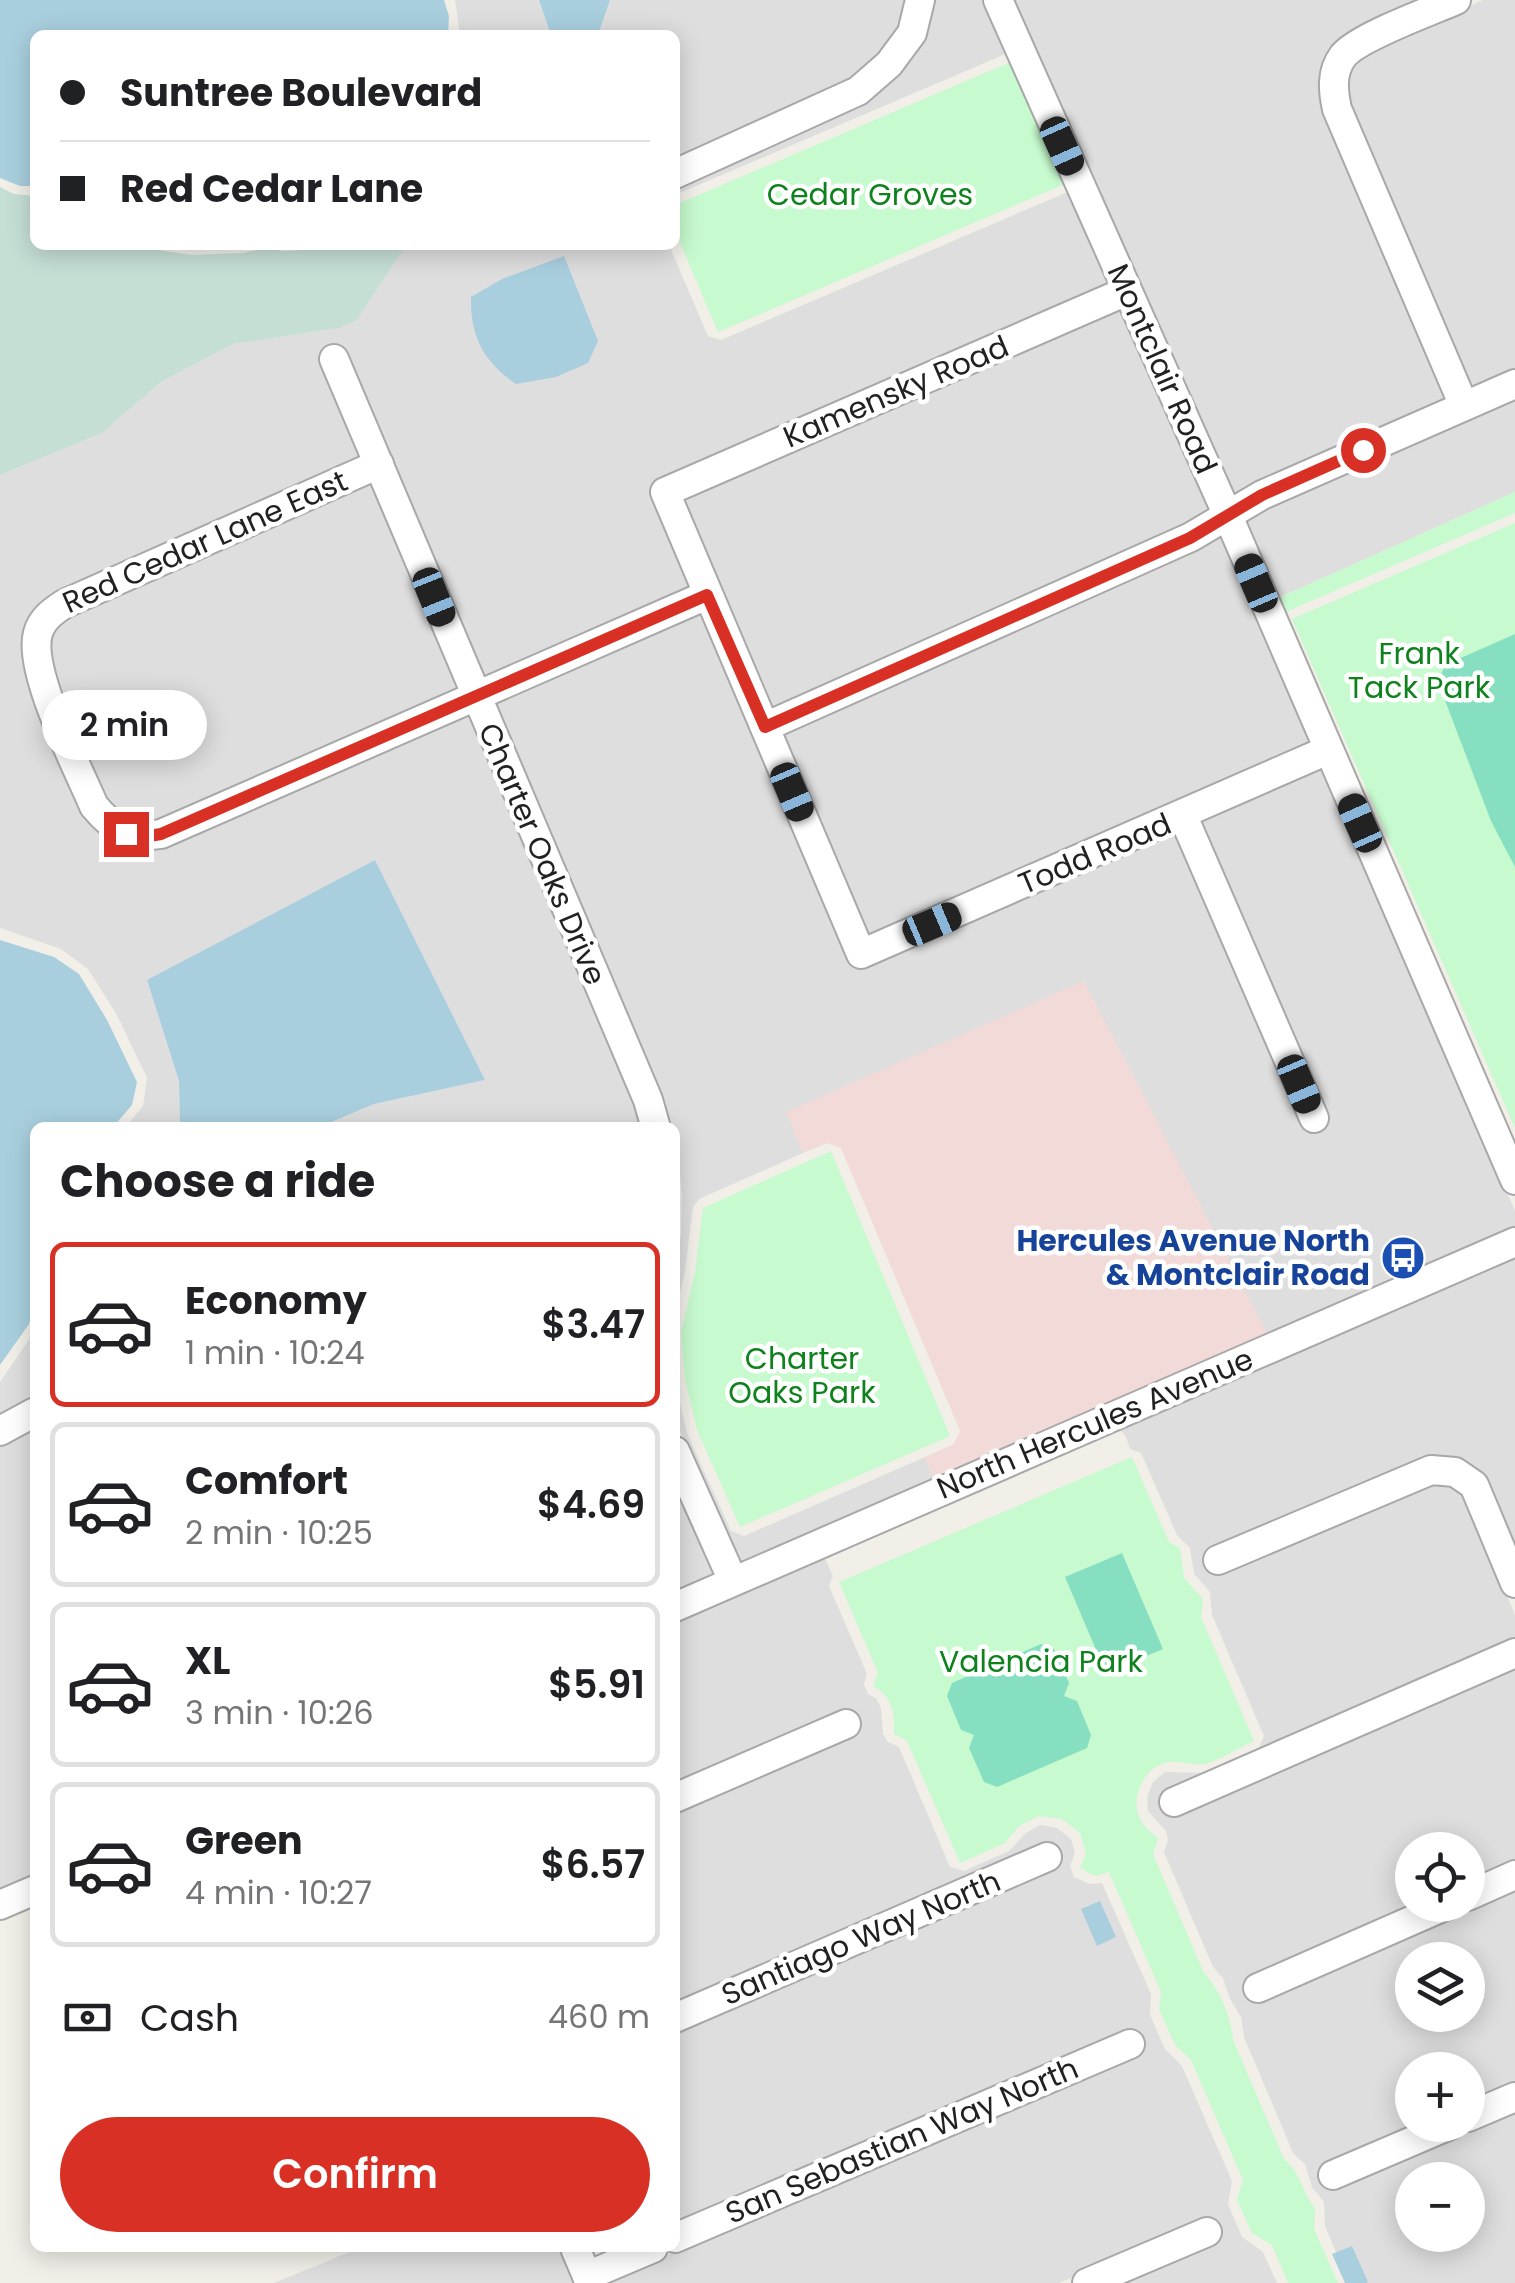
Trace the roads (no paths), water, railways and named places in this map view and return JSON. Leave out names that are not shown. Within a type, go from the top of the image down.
[{"type":"street","points":[[680,172],[858,91],[889,64],[912,33],[920,0]]},
{"type":"street","name":"Montclair Road","points":[[998,0],[1228,516],[1515,1180]]},
{"type":"street","points":[[1456,0],[1358,44],[1344,55],[1335,72],[1333,90],[1336,109],[1464,406]]},
{"type":"street","name":"Kamensky Road","points":[[707,595],[664,492],[1127,291]]},
{"type":"street","name":"Charter Oaks Drive","points":[[334,359],[654,1122]]},
{"type":"street","points":[[475,697],[707,595],[765,727],[1190,538],[1262,495],[1515,384]]},
{"type":"street","name":"Red Cedar Lane East","points":[[379,464],[64,604],[49,614],[38,630],[40,675],[94,806],[126,834],[143,837],[161,834],[475,697]]},
{"type":"street","name":"Todd Road","points":[[765,727],[861,954],[1328,750]]},
{"type":"street","points":[[1183,816],[1314,1118]]},
{"type":"street","name":"North Hercules Avenue","points":[[680,1605],[1515,1242]]},
{"type":"street","points":[[0,1431],[30,1415]]},
{"type":"street","points":[[680,1462],[733,1581]]},
{"type":"street","points":[[1218,1560],[1432,1470],[1455,1472],[1474,1485],[1515,1584]]},
{"type":"street","points":[[1174,1802],[1515,1654]]},
{"type":"street","points":[[680,1796],[846,1724]]},
{"type":"street","name":"Santiago Way North","points":[[680,2016],[1046,1857]]},
{"type":"street","points":[[1485,1888],[1515,1875]]},
{"type":"street","points":[[0,1906],[30,1892]]},
{"type":"street","points":[[1258,1988],[1408,1922]]},
{"type":"street","name":"San Sebastian Way North","points":[[680,2236],[1130,2044]]},
{"type":"street","points":[[1485,2110],[1515,2097]]},
{"type":"street","points":[[1333,2176],[1411,2142]]},
{"type":"street","points":[[1087,2283],[1207,2232]]},
{"type":"street","points":[[577,2252],[588,2279],[645,2252]]},
{"type":"water","points":[[0,0],[444,0],[448,30],[30,30],[30,186],[0,178]]},
{"type":"water","points":[[539,0],[610,0],[600,30],[549,30]]},
{"type":"water","points":[[564,256],[598,341],[588,363],[556,377],[516,384],[495,367],[481,347],[473,324],[471,297],[502,279]]},
{"type":"water","points":[[375,860],[485,1080],[374,1104],[332,1122],[180,1122],[179,1081],[147,980]]},
{"type":"water","points":[[0,940],[54,957],[79,974],[137,1082],[132,1105],[117,1122],[30,1122],[30,1321],[0,1365]]},
{"type":"water","points":[[1100,1901],[1116,1937],[1097,1946],[1081,1909]]},
{"type":"water","points":[[1352,2246],[1366,2283],[1345,2283],[1332,2254]]},
{"type":"place","name":"Hercules Avenue North & Montclair Road","points":[[1403,1258]]},
{"type":"park label","name":"Cedar Groves","points":[[870,195]]},
{"type":"park label","name":"Frank Tack Park","points":[[1419,671]]},
{"type":"park label","name":"Charter Oaks Park","points":[[802,1376]]},
{"type":"park label","name":"Valencia Park","points":[[1041,1662]]}]
